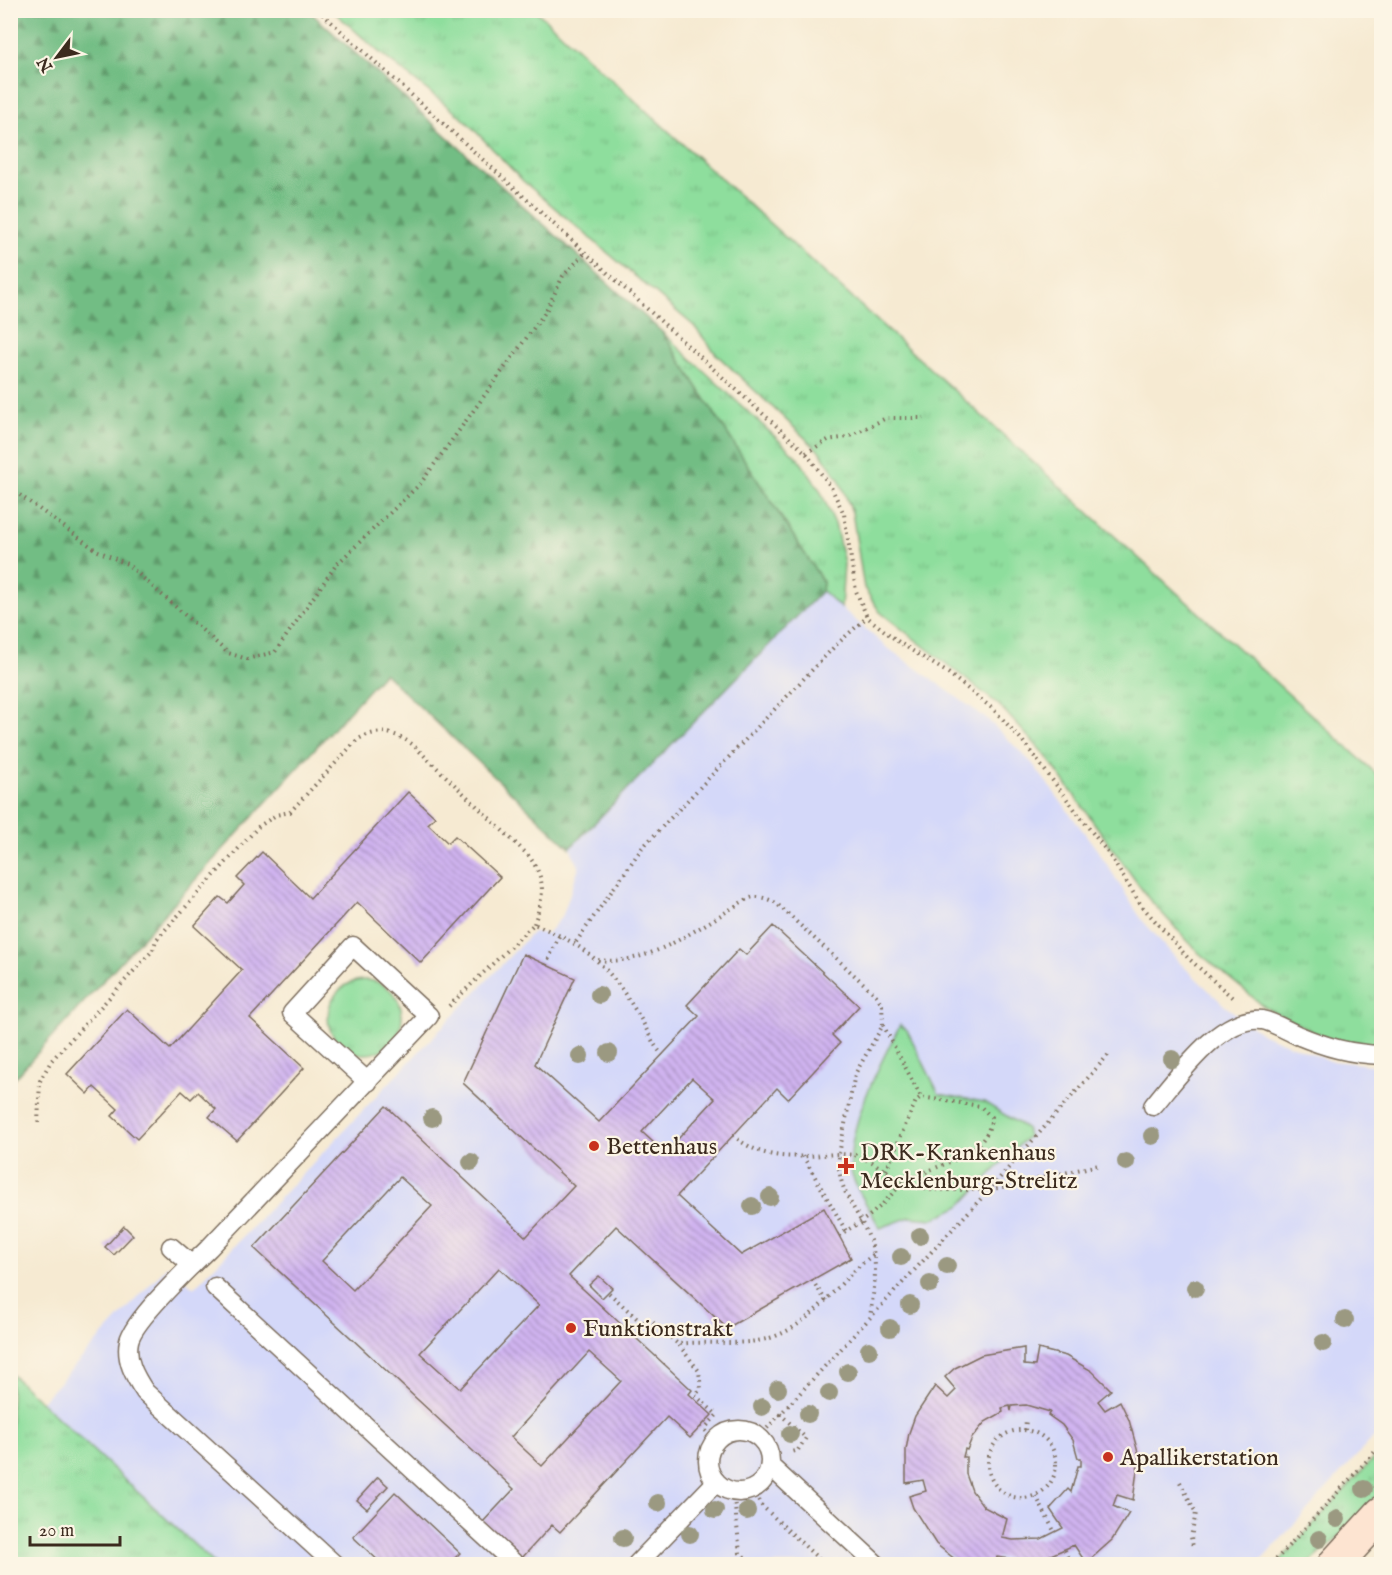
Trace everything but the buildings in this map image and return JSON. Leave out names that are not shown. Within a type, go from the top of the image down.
[{"type":"main road","points":[[1335,1564],[1382,1513]]},
{"type":"lane","points":[[334,1564],[145,1392],[134,1376],[129,1358],[129,1341],[136,1326],[192,1265],[368,1082],[429,1016],[354,946],[292,1013],[368,1082]]},
{"type":"lane","points":[[1153,1106],[1200,1053],[1223,1032],[1238,1024],[1262,1020],[1332,1049],[1357,1054],[1382,1055]]},
{"type":"lane","points":[[171,1247],[192,1265]]},
{"type":"lane","points":[[215,1287],[515,1564]]},
{"type":"lane","points":[[741,1429],[759,1437],[768,1450],[770,1462],[761,1483],[753,1489],[733,1491],[716,1482],[711,1474],[707,1432],[723,1434],[741,1429]]},
{"type":"lane","points":[[770,1462],[876,1564]]},
{"type":"lane","points":[[637,1564],[716,1482]]},
{"type":"path","points":[[318,10],[806,453],[831,487],[844,514],[856,591],[867,617],[993,709],[1038,759],[1108,853],[1141,905],[1188,958],[1235,1000],[1262,1020]]},
{"type":"path","points":[[10,488],[96,550],[127,564],[228,654],[247,659],[275,652],[336,565],[420,484],[546,311],[563,276],[585,253]]},
{"type":"path","points":[[806,453],[828,440],[848,437],[886,418],[924,418]]},
{"type":"path","points":[[576,942],[642,848],[835,646],[867,617]]},
{"type":"path","points":[[38,1124],[40,1081],[51,1061],[153,950],[156,940],[258,827],[276,815],[290,812],[357,740],[366,735],[391,732],[412,744],[528,855],[540,871],[543,885],[541,904],[534,924],[439,1015],[429,1016]]},
{"type":"path","points":[[598,960],[619,962],[641,956],[684,938],[750,898],[766,898],[776,903],[876,996],[882,1005],[883,1025],[921,1097]]},
{"type":"path","points":[[534,924],[576,942],[598,960],[629,1000],[663,1055]]},
{"type":"path","points":[[546,964],[560,934]]},
{"type":"path","points":[[870,1318],[876,1274],[873,1255],[862,1222],[844,1190],[838,1173],[839,1154],[855,1074],[883,1025]]},
{"type":"path","points":[[759,1437],[989,1191],[1109,1053]]},
{"type":"path","points":[[838,1235],[862,1222],[904,1184],[974,1148],[985,1138],[991,1126],[991,1117],[980,1106],[921,1097],[916,1101],[886,1170]]},
{"type":"path","points":[[733,1135],[747,1148],[759,1153],[803,1156],[855,1155],[886,1170],[904,1184],[928,1190],[989,1191],[1099,1165]]},
{"type":"path","points":[[803,1156],[846,1231]]},
{"type":"path","points":[[678,1344],[736,1344],[769,1338],[807,1318],[873,1255]]},
{"type":"path","points":[[812,1280],[826,1301]]},
{"type":"path","points":[[609,1293],[643,1324],[648,1318],[678,1344],[699,1371],[701,1389],[695,1395],[717,1415],[707,1432]]},
{"type":"path","points":[[770,1462],[798,1450],[806,1438],[780,1414]]},
{"type":"path","points":[[1025,1430],[1026,1420]]},
{"type":"path","points":[[1025,1430],[1043,1436],[1056,1456],[1053,1480],[1036,1496],[1025,1499],[1013,1498],[993,1484],[988,1460],[991,1449],[998,1439],[1008,1432],[1025,1430]]},
{"type":"path","points":[[1272,1564],[1382,1444]]},
{"type":"path","points":[[1180,1482],[1196,1514],[1191,1537],[1193,1547]]},
{"type":"path","points":[[753,1489],[761,1505],[824,1564]]},
{"type":"path","points":[[733,1491],[740,1553],[753,1564]]},
{"type":"path","points":[[1036,1496],[1055,1533]]},
{"type":"path","points":[[1065,1550],[1071,1564]]},
{"type":"shaded area","name":"DRK-Krankenhaus Mecklenburg-Strelitz","points":[[822,591],[885,646],[986,718],[1032,763],[1101,855],[1142,920],[1181,964],[1225,1006],[1263,1034],[1330,1061],[1381,1066],[1381,1429],[1258,1564],[215,1564],[41,1402],[168,1265],[194,1288],[533,932],[547,934],[563,915],[579,866],[570,848]]},
{"type":"green space","points":[[11,10],[309,11],[662,332],[823,582],[822,591],[570,848],[384,673],[11,1082]]},
{"type":"green space","points":[[333,11],[536,11],[1381,778],[1381,1047],[1335,1043],[1266,1008],[1199,953],[1148,898],[1046,756],[999,705],[880,612],[864,588],[852,512],[839,479],[820,452],[716,354],[694,326],[523,181],[465,120],[380,53]]},
{"type":"green space","points":[[662,332],[798,458],[820,490],[835,524],[844,563],[841,608],[822,591],[823,582]]},
{"type":"green space","points":[[365,980],[379,983],[391,991],[399,1003],[402,1017],[399,1031],[391,1043],[379,1051],[365,1054],[351,1051],[339,1043],[331,1031],[328,1017],[331,1003],[339,991],[351,983]]},
{"type":"green space","points":[[900,1025],[907,1030],[939,1094],[984,1102],[1026,1128],[1028,1136],[960,1206],[933,1219],[910,1217],[880,1228],[852,1176],[851,1152],[859,1115]]},
{"type":"green space","points":[[11,1374],[215,1564],[11,1564]]},
{"type":"green space","points":[[1381,1450],[1381,1491],[1351,1526],[1309,1564],[1277,1564]]},
{"type":"place","name":"Bettenhaus","points":[[594,1146]]},
{"type":"place","name":"DRK-Krankenhaus Mecklenburg-Strelitz","points":[[846,1166]]},
{"type":"place","name":"Funktionstrakt","points":[[571,1328]]},
{"type":"place","name":"Apallikerstation","points":[[1108,1457]]}]
